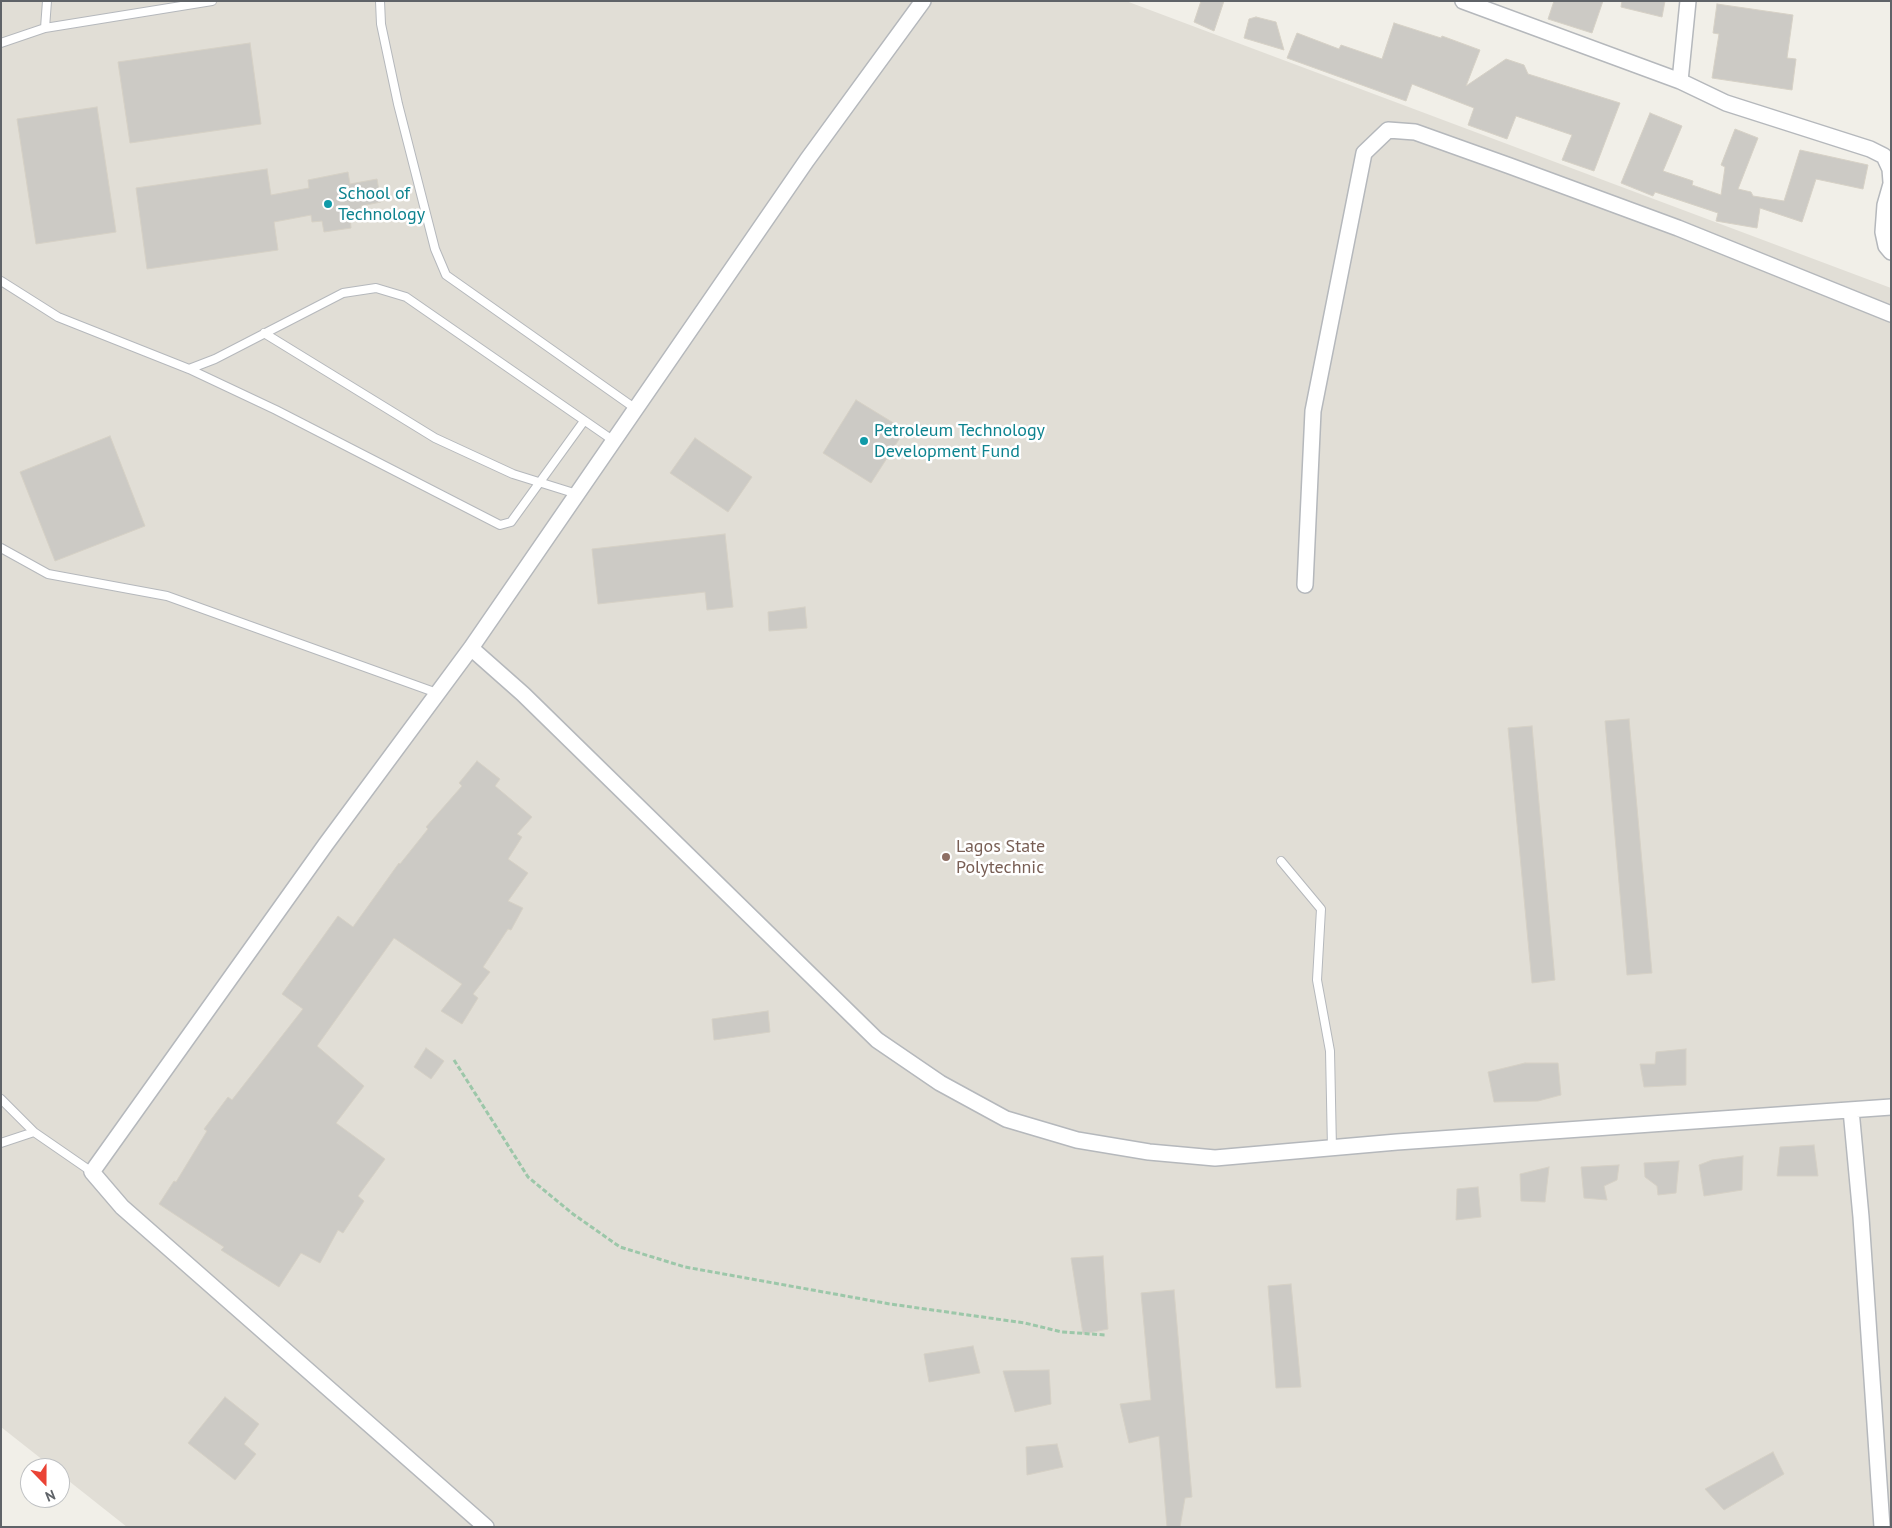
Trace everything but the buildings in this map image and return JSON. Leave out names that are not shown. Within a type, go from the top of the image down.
[{"type":"street","points":[[486,1527],[122,1207],[92,1172],[320,852],[471,648],[807,160],[923,1]]},
{"type":"street","points":[[1463,1],[1680,81],[1726,103],[1870,149],[1884,156],[1890,169],[1891,183],[1885,205],[1883,232],[1886,246],[1891,252]]},
{"type":"street","points":[[1680,81],[1688,1]]},
{"type":"street","points":[[1305,585],[1313,411],[1364,153],[1388,130],[1415,132],[1510,166],[1678,228],[1891,314]]},
{"type":"street","points":[[471,648],[523,694],[877,1040],[940,1083],[1006,1119],[1077,1140],[1149,1152],[1215,1158],[1397,1142],[1891,1107]]},
{"type":"street","points":[[1851,1110],[1861,1217],[1882,1527]]},
{"type":"lane","points":[[45,28],[48,1]]},
{"type":"lane","points":[[1,43],[45,28],[212,1]]},
{"type":"lane","points":[[380,1],[381,24],[398,104],[435,249],[446,275],[636,409]]},
{"type":"lane","points":[[1,281],[58,317],[189,369],[276,410],[500,525],[511,522],[584,421]]},
{"type":"lane","points":[[189,369],[214,359],[344,293],[376,288],[406,297],[614,442]]},
{"type":"lane","points":[[264,333],[435,438],[513,474],[578,494]]},
{"type":"lane","points":[[1,548],[48,574],[167,596],[437,693]]},
{"type":"lane","points":[[1281,861],[1321,909],[1317,980],[1330,1051],[1332,1149]]},
{"type":"lane","points":[[1,1100],[34,1132],[92,1172]]},
{"type":"lane","points":[[1,1143],[34,1132]]},
{"type":"path","points":[[454,1060],[528,1177],[573,1214],[620,1247],[685,1267],[890,1304],[1025,1323],[1062,1332],[1106,1335]]},
{"type":"shaded area","name":"Lagos State Polytechnic","points":[[1,1],[1126,1],[1891,288],[1891,1527],[127,1527],[70,1482],[70,1458],[40,1458],[1,1427]]},
{"type":"place","name":"School of Technology","points":[[328,204]]},
{"type":"place","name":"Petroleum Technology Development Fund","points":[[864,441]]},
{"type":"place","name":"Lagos State Polytechnic","points":[[946,857]]}]
